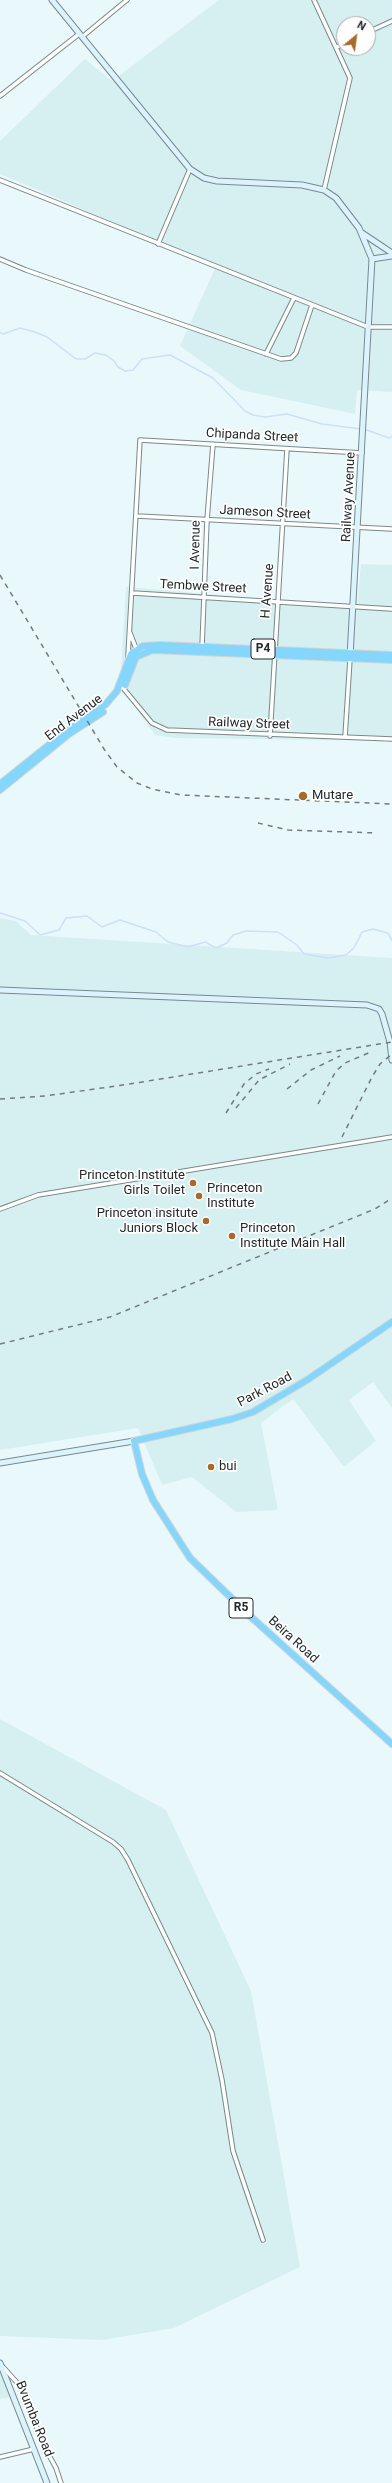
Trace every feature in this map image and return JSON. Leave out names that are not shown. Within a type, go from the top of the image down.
[{"type":"highway","name":"P4","points":[[137,652],[150,645],[350,656],[392,660]]},
{"type":"highway","name":"P4","points":[[137,652],[163,650],[274,652]]},
{"type":"highway","name":"End Avenue","points":[[0,784],[60,736],[106,704],[117,691],[128,660],[137,652]]},
{"type":"highway","name":"End Avenue","points":[[0,790],[70,734],[107,708],[123,688],[137,652]]},
{"type":"highway","name":"P4","points":[[350,656],[392,655]]},
{"type":"highway","name":"Park Road","points":[[134,1441],[253,1412],[307,1380],[392,1322]]},
{"type":"highway","name":"Beira Road","points":[[134,1441],[142,1474],[153,1500],[190,1558],[250,1616],[392,1744]]},
{"type":"street","points":[[52,0],[190,170],[204,178],[217,181],[302,184],[324,190],[336,198],[350,215],[361,233],[372,259],[392,254]]},
{"type":"street","points":[[0,96],[127,0]]},
{"type":"street","points":[[314,0],[336,47]]},
{"type":"street","points":[[376,28],[392,21]]},
{"type":"street","points":[[324,190],[350,78],[340,56]]},
{"type":"street","points":[[158,244],[190,170]]},
{"type":"street","points":[[0,180],[368,327],[392,327]]},
{"type":"street","points":[[361,233],[392,254]]},
{"type":"street","points":[[0,259],[26,270],[281,359],[291,358],[298,347],[312,305]]},
{"type":"street","name":"Railway Avenue","points":[[345,737],[372,259]]},
{"type":"street","points":[[266,354],[294,298]]},
{"type":"street","name":"Chipanda Street","points":[[140,440],[362,453]]},
{"type":"street","name":"End Avenue","points":[[128,660],[129,630],[133,593],[140,440]]},
{"type":"street","name":"I Avenue","points":[[202,647],[207,520],[213,444]]},
{"type":"street","name":"H Avenue","points":[[270,736],[287,448]]},
{"type":"street","name":"Jameson Street","points":[[137,516],[358,528],[392,528]]},
{"type":"street","name":"Tembwe Street","points":[[133,593],[392,609]]},
{"type":"street","name":"End Avenue","points":[[129,630],[137,652]]},
{"type":"street","name":"Railway Street","points":[[123,688],[152,723],[159,728],[270,736],[392,739]]},
{"type":"street","points":[[0,990],[367,1005],[379,1009],[382,1014],[390,1042],[392,1060]]},
{"type":"street","points":[[0,1209],[38,1195],[392,1137]]},
{"type":"street","points":[[0,1463],[134,1441]]},
{"type":"street","points":[[0,1773],[113,1842],[121,1849],[128,1860],[212,2033],[222,2080],[233,2151],[263,2240]]},
{"type":"street","points":[[0,2364],[21,2387],[61,2483]]},
{"type":"street","name":"Bvumba Road","points":[[0,2364],[47,2483]]},
{"type":"street","points":[[0,2457],[34,2448]]},
{"type":"shaded area","points":[[219,0],[392,0],[392,392],[357,390],[355,414],[241,390],[180,346],[216,266],[0,174],[0,141],[85,59],[112,81]]},
{"type":"shaded area","points":[[361,564],[392,565],[392,741],[174,738],[155,735],[120,686],[126,587],[357,607]]},
{"type":"shaded area","points":[[0,918],[16,921],[31,935],[392,958],[392,1408],[373,1382],[349,1400],[376,1441],[344,1467],[293,1399],[261,1423],[278,1510],[236,1512],[192,1477],[162,1485],[138,1428],[0,1450]]},
{"type":"shaded area","points":[[0,1719],[166,1810],[251,1991],[300,2267],[174,2328],[102,2340],[0,2336]]},
{"type":"shaded area","points":[[0,2370],[12,2397],[0,2399]]},
{"type":"waterway","points":[[0,332],[3,334],[20,328],[35,332],[47,337],[76,359],[85,359],[95,353],[106,355],[114,361],[118,367],[125,371],[133,370],[142,359],[170,355],[213,378],[245,411],[253,415],[265,417],[287,414],[322,424],[361,429]]},
{"type":"waterway","points":[[364,429],[389,438],[392,436]]},
{"type":"waterway","points":[[0,913],[25,921],[40,935],[59,930],[66,918],[87,916],[102,927],[120,920],[156,932],[168,942],[188,947],[205,942],[216,948],[227,943],[233,935],[246,931],[278,932],[297,945],[304,954],[328,958],[346,955],[354,948],[362,932],[373,929],[388,933],[392,941]]},
{"type":"railway","points":[[0,575],[104,749],[117,767],[137,783],[152,789],[181,795],[392,804]]},
{"type":"railway","points":[[258,823],[288,830],[376,833]]},
{"type":"railway","points":[[0,1099],[45,1096],[123,1085],[392,1042]]},
{"type":"railway","points":[[318,1104],[336,1071],[345,1063],[373,1051]]},
{"type":"railway","points":[[342,1137],[372,1077],[380,1064],[392,1054]]},
{"type":"railway","points":[[287,1089],[311,1070],[340,1056]]},
{"type":"railway","points":[[236,1108],[259,1080],[290,1064]]},
{"type":"railway","points":[[226,1113],[244,1084],[256,1074],[269,1069]]},
{"type":"railway","points":[[0,1344],[110,1317],[375,1209],[392,1198]]},
{"type":"place","name":"Mutare","points":[[303,796]]},
{"type":"place","name":"Princeton Institute Girls Toilet","points":[[193,1183]]},
{"type":"place","name":"Princeton Institute","points":[[199,1196]]},
{"type":"place","name":"Princeton insitute Juniors Block","points":[[206,1221]]},
{"type":"place","name":"Princeton Institute Main Hall","points":[[232,1236]]},
{"type":"place","name":"bui","points":[[211,1467]]}]
